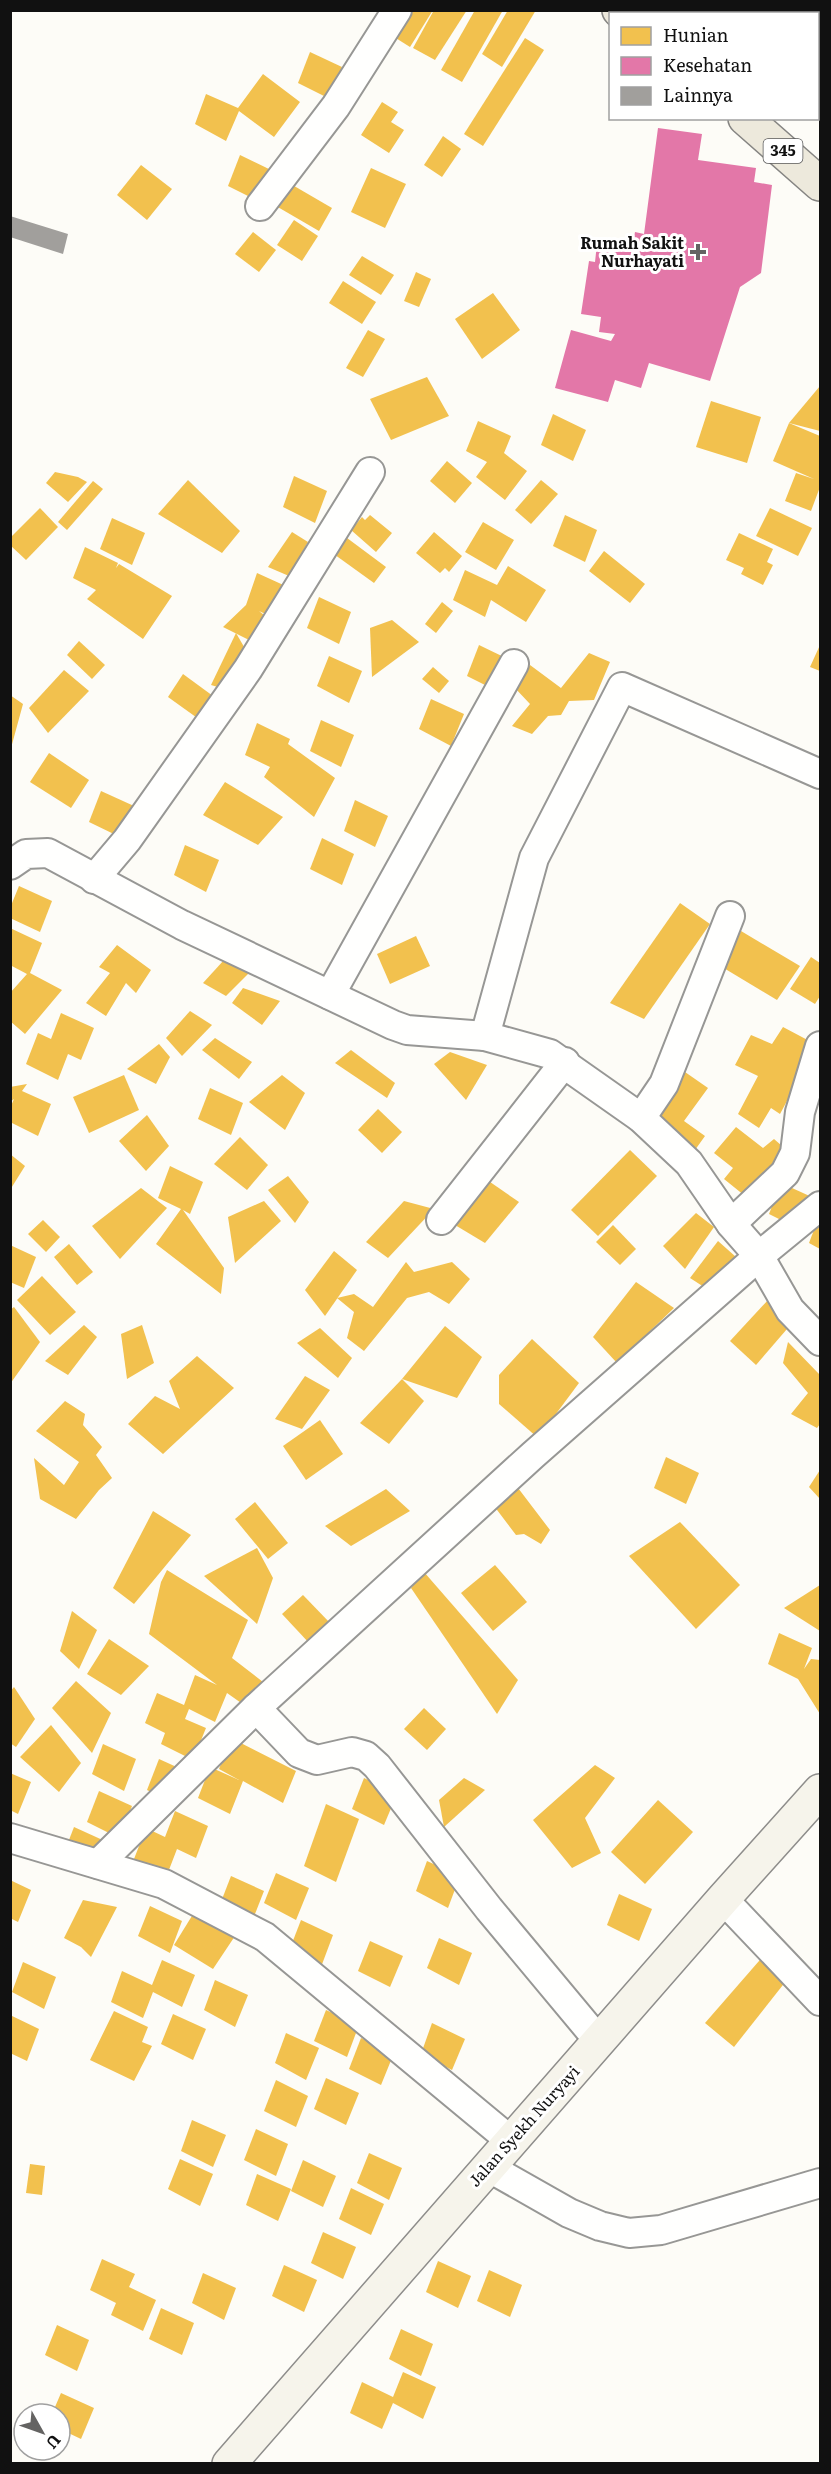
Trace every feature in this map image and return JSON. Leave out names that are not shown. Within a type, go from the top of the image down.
[{"type":"main road","name":"345","points":[[747,120],[820,184]]},
{"type":"main road","name":"Jalan Syekh Nuryayi","points":[[229,2463],[820,1791]]},
{"type":"street","points":[[260,206],[336,106],[397,10]]},
{"type":"street","points":[[94,879],[127,840],[248,669],[370,472]]},
{"type":"street","points":[[330,995],[514,664]]},
{"type":"street","points":[[485,1036],[534,858],[622,687],[820,774]]},
{"type":"street","points":[[10,865],[26,854],[48,853],[182,925],[407,1030],[485,1036],[550,1054],[565,1062],[641,1118],[689,1163],[731,1224],[759,1256],[790,1310],[820,1341]]},
{"type":"street","points":[[641,1118],[664,1084],[730,916]]},
{"type":"street","points":[[731,1224],[785,1173],[795,1153],[800,1112],[820,1046]]},
{"type":"street","points":[[441,1220],[565,1062]]},
{"type":"street","points":[[98,1864],[256,1708],[533,1455],[759,1256],[820,1206]]},
{"type":"street","points":[[256,1708],[299,1753],[316,1760],[352,1752],[366,1756],[377,1766],[489,1909],[599,2041]]},
{"type":"street","points":[[10,1838],[164,1884],[265,1937],[511,2141]]},
{"type":"street","points":[[723,1899],[820,2001]]},
{"type":"street","points":[[488,2167],[569,2213],[600,2226],[629,2233],[661,2230],[820,2183]]},
{"type":"building: Hunian","points":[[407,10],[433,10],[410,47],[391,35]]},
{"type":"building: Hunian","points":[[434,10],[467,10],[435,60],[413,48]]},
{"type":"building: Hunian","points":[[475,10],[503,10],[462,82],[441,70]]},
{"type":"building: Hunian","points":[[508,10],[536,10],[502,67],[482,54]]},
{"type":"building: Hunian","points":[[525,38],[544,50],[483,146],[464,134]]},
{"type":"building: Hunian","points":[[310,52],[342,67],[330,99],[298,83]]},
{"type":"building: Hunian","points":[[263,74],[300,102],[274,137],[239,111],[226,141],[195,124],[206,94],[238,108]]},
{"type":"building: Hunian","points":[[382,102],[398,112],[391,122],[404,130],[389,153],[361,135]]},
{"type":"building: Hunian","points":[[443,136],[461,149],[442,177],[424,165]]},
{"type":"building: Hunian","points":[[240,155],[273,171],[260,202],[228,186]]},
{"type":"building: Hunian","points":[[141,165],[172,189],[147,220],[117,195]]},
{"type":"building: Hunian","points":[[371,168],[406,184],[385,228],[351,212]]},
{"type":"building: Hunian","points":[[289,183],[332,208],[319,231],[276,206]]},
{"type":"building: Hunian","points":[[294,220],[318,236],[302,261],[277,245]]},
{"type":"building: Hunian","points":[[253,232],[276,250],[259,272],[235,254]]},
{"type":"building: Hunian","points":[[362,256],[394,275],[381,295],[349,275]]},
{"type":"building: Hunian","points":[[416,272],[431,279],[419,307],[404,301]]},
{"type":"building: Hunian","points":[[343,281],[376,302],[362,324],[329,303]]},
{"type":"building: Hunian","points":[[493,293],[520,330],[482,359],[455,319]]},
{"type":"building: Hunian","points":[[368,330],[385,339],[363,377],[346,368]]},
{"type":"building: Hunian","points":[[427,377],[449,416],[391,440],[370,399]]},
{"type":"building: Hunian","points":[[820,386],[820,431],[789,423]]},
{"type":"building: Hunian","points":[[711,401],[761,417],[747,463],[696,447]]},
{"type":"building: Hunian","points":[[553,414],[586,430],[573,461],[541,445]]},
{"type":"building: Hunian","points":[[478,421],[511,436],[504,453],[527,471],[505,500],[476,477],[487,462],[466,451]]},
{"type":"building: Hunian","points":[[789,423],[820,436],[820,487],[811,511],[785,501],[796,473],[814,479],[773,461]]},
{"type":"building: Hunian","points":[[447,461],[472,483],[455,503],[430,481]]},
{"type":"building: Hunian","points":[[55,472],[78,477],[87,482],[68,502],[46,483]]},
{"type":"building: Hunian","points":[[294,476],[327,491],[315,523],[283,507]]},
{"type":"building: Hunian","points":[[188,480],[240,531],[222,553],[158,514]]},
{"type":"building: Hunian","points":[[541,480],[558,494],[531,524],[515,510]]},
{"type":"building: Hunian","points":[[93,481],[103,489],[67,530],[58,522]]},
{"type":"building: Hunian","points":[[40,508],[58,527],[26,560],[10,545],[10,538]]},
{"type":"building: Hunian","points":[[770,508],[812,528],[798,556],[756,536]]},
{"type":"building: Hunian","points":[[370,515],[392,533],[376,552],[351,530],[362,517],[365,520]]},
{"type":"building: Hunian","points":[[565,515],[597,530],[585,562],[553,546]]},
{"type":"building: Hunian","points":[[112,518],[145,533],[132,565],[100,549]]},
{"type":"building: Hunian","points":[[483,522],[514,540],[496,570],[465,552]]},
{"type":"building: Hunian","points":[[292,532],[308,542],[289,576],[268,567]]},
{"type":"building: Hunian","points":[[434,532],[462,556],[449,572],[445,568],[440,573],[416,553]]},
{"type":"building: Hunian","points":[[739,533],[773,549],[767,562],[773,565],[763,585],[741,574],[744,568],[726,560]]},
{"type":"building: Hunian","points":[[343,535],[386,567],[374,583],[331,552]]},
{"type":"building: Hunian","points":[[85,547],[118,563],[116,568],[119,564],[172,596],[143,639],[87,599],[96,590],[73,578]]},
{"type":"building: Hunian","points":[[604,551],[645,584],[630,603],[589,571]]},
{"type":"building: Hunian","points":[[508,566],[546,590],[526,622],[491,600],[485,617],[453,600],[465,570],[497,585]]},
{"type":"building: Hunian","points":[[257,573],[290,588],[278,620],[259,611],[264,615],[249,640],[223,627],[246,605]]},
{"type":"building: Hunian","points":[[319,597],[351,612],[339,644],[307,628]]},
{"type":"building: Hunian","points":[[442,602],[453,611],[436,633],[425,624]]},
{"type":"building: Hunian","points":[[392,620],[419,642],[372,677],[370,628]]},
{"type":"building: Hunian","points":[[236,633],[247,652],[221,688],[211,685]]},
{"type":"building: Hunian","points":[[79,641],[105,665],[92,679],[67,655]]},
{"type":"building: Hunian","points":[[479,645],[512,661],[499,692],[467,676]]},
{"type":"building: Hunian","points":[[820,645],[820,671],[810,667]]},
{"type":"building: Hunian","points":[[589,653],[610,662],[594,700],[569,701],[561,715],[548,716],[532,734],[512,726],[530,704],[514,687],[530,665],[561,688]]},
{"type":"building: Hunian","points":[[329,656],[362,671],[349,703],[317,686]]},
{"type":"building: Hunian","points":[[433,667],[449,681],[439,693],[422,679]]},
{"type":"building: Hunian","points":[[64,670],[89,691],[48,733],[29,708]]},
{"type":"building: Hunian","points":[[183,674],[213,696],[207,725],[168,697]]},
{"type":"building: Hunian","points":[[10,695],[23,704],[11,748],[10,748]]},
{"type":"building: Hunian","points":[[431,699],[464,714],[451,746],[419,729]]},
{"type":"building: Hunian","points":[[321,720],[354,735],[341,767],[310,751]]},
{"type":"building: Hunian","points":[[257,723],[290,739],[288,744],[335,778],[314,817],[264,777],[270,767],[245,755]]},
{"type":"building: Hunian","points":[[49,753],[89,780],[71,808],[30,782]]},
{"type":"building: Hunian","points":[[225,782],[283,817],[258,845],[203,815]]},
{"type":"building: Hunian","points":[[101,791],[134,806],[122,838],[89,822]]},
{"type":"building: Hunian","points":[[355,800],[388,816],[375,847],[344,831]]},
{"type":"building: Hunian","points":[[322,838],[354,854],[342,885],[310,869]]},
{"type":"building: Hunian","points":[[185,845],[219,860],[206,892],[174,875]]},
{"type":"building: Hunian","points":[[19,886],[52,901],[40,932],[10,918],[10,908]]},
{"type":"building: Hunian","points":[[680,903],[710,924],[644,1019],[610,1003]]},
{"type":"building: Hunian","points":[[10,928],[42,943],[30,973],[62,990],[25,1034],[10,1021],[10,993],[27,974],[10,965]]},
{"type":"building: Hunian","points":[[741,931],[800,966],[777,1000],[722,967]]},
{"type":"building: Hunian","points":[[416,936],[430,966],[390,984],[377,954]]},
{"type":"building: Hunian","points":[[117,945],[151,970],[136,993],[126,983],[106,1016],[86,1003],[110,973],[99,967]]},
{"type":"building: Hunian","points":[[811,957],[820,963],[820,996],[815,1004],[790,989]]},
{"type":"building: Hunian","points":[[224,960],[249,973],[226,996],[203,983]]},
{"type":"building: Hunian","points":[[243,988],[280,1001],[262,1025],[232,1003]]},
{"type":"building: Hunian","points":[[190,1011],[212,1025],[182,1056],[166,1038]]},
{"type":"building: Hunian","points":[[61,1013],[94,1028],[81,1060],[68,1054],[58,1080],[26,1064],[38,1033],[51,1039]]},
{"type":"building: Hunian","points":[[783,1027],[817,1045],[780,1114],[771,1108],[759,1128],[738,1114],[758,1076],[735,1065],[751,1035],[772,1044]]},
{"type":"building: Hunian","points":[[215,1038],[252,1062],[239,1079],[202,1050]]},
{"type":"building: Hunian","points":[[159,1044],[170,1057],[156,1084],[127,1069]]},
{"type":"building: Hunian","points":[[351,1050],[395,1083],[387,1098],[335,1063]]},
{"type":"building: Hunian","points":[[450,1052],[487,1065],[466,1100],[434,1064]]},
{"type":"building: Hunian","points":[[685,1072],[708,1088],[684,1121],[705,1136],[695,1150],[651,1120]]},
{"type":"building: Hunian","points":[[124,1075],[139,1110],[89,1133],[73,1097]]},
{"type":"building: Hunian","points":[[282,1075],[305,1093],[285,1130],[249,1102]]},
{"type":"building: Hunian","points":[[27,1084],[22,1091],[51,1104],[38,1136],[10,1122],[10,1108],[14,1099],[10,1102],[10,1087]]},
{"type":"building: Hunian","points":[[210,1088],[243,1103],[231,1135],[198,1119]]},
{"type":"building: Hunian","points":[[378,1109],[402,1132],[382,1153],[358,1130]]},
{"type":"building: Hunian","points":[[147,1115],[169,1146],[146,1171],[119,1141]]},
{"type":"building: Hunian","points":[[736,1127],[763,1148],[774,1139],[789,1152],[750,1200],[724,1179],[733,1168],[714,1153]]},
{"type":"building: Hunian","points":[[240,1137],[268,1165],[247,1190],[214,1164]]},
{"type":"building: Hunian","points":[[630,1150],[657,1176],[598,1236],[571,1210]]},
{"type":"building: Hunian","points":[[10,1154],[25,1166],[10,1190]]},
{"type":"building: Hunian","points":[[170,1166],[203,1182],[190,1214],[183,1210],[224,1268],[221,1294],[156,1244],[181,1209],[158,1198]]},
{"type":"building: Hunian","points":[[480,1175],[519,1202],[485,1243],[450,1222]]},
{"type":"building: Hunian","points":[[288,1176],[309,1202],[295,1223],[268,1190]]},
{"type":"building: Hunian","points":[[781,1183],[814,1198],[801,1230],[769,1214]]},
{"type":"building: Hunian","points":[[141,1188],[167,1208],[120,1259],[92,1226]]},
{"type":"building: Hunian","points":[[264,1201],[281,1221],[235,1263],[228,1217]]},
{"type":"building: Hunian","points":[[404,1201],[434,1209],[388,1258],[366,1242]]},
{"type":"building: Hunian","points":[[696,1213],[714,1227],[685,1269],[663,1246]]},
{"type":"building: Hunian","points":[[820,1214],[820,1249],[809,1243]]},
{"type":"building: Hunian","points":[[43,1220],[60,1237],[46,1252],[28,1234]]},
{"type":"building: Hunian","points":[[613,1225],[636,1249],[620,1265],[596,1242]]},
{"type":"building: Hunian","points":[[718,1241],[736,1257],[704,1287],[690,1278]]},
{"type":"building: Hunian","points":[[69,1244],[93,1272],[77,1285],[54,1257]]},
{"type":"building: Hunian","points":[[10,1245],[36,1257],[24,1288],[10,1282]]},
{"type":"building: Hunian","points":[[334,1251],[357,1270],[325,1316],[305,1290]]},
{"type":"building: Hunian","points":[[406,1262],[414,1272],[452,1262],[470,1279],[449,1304],[429,1292],[407,1298],[364,1351],[347,1338],[354,1312],[337,1298],[354,1294],[373,1307]]},
{"type":"building: Hunian","points":[[42,1276],[76,1312],[50,1335],[17,1300]]},
{"type":"building: Hunian","points":[[636,1282],[674,1308],[617,1363],[593,1337]]},
{"type":"building: Hunian","points":[[768,1300],[787,1329],[756,1365],[730,1341]]},
{"type":"building: Hunian","points":[[14,1307],[40,1342],[10,1384],[10,1310]]},
{"type":"building: Hunian","points":[[84,1325],[97,1337],[68,1375],[45,1361]]},
{"type":"building: Hunian","points":[[142,1325],[154,1363],[127,1379],[121,1334]]},
{"type":"building: Hunian","points":[[445,1326],[482,1357],[457,1398],[402,1379]]},
{"type":"building: Hunian","points":[[320,1328],[352,1358],[338,1378],[297,1343]]},
{"type":"building: Hunian","points":[[532,1339],[579,1383],[538,1438],[499,1404],[499,1375]]},
{"type":"building: Hunian","points":[[788,1342],[820,1375],[820,1424],[817,1428],[791,1414],[808,1393],[783,1363]]},
{"type":"building: Hunian","points":[[197,1356],[234,1388],[163,1454],[128,1424],[155,1396],[180,1409],[169,1381]]},
{"type":"building: Hunian","points":[[305,1376],[330,1390],[302,1429],[275,1419]]},
{"type":"building: Hunian","points":[[402,1379],[424,1401],[389,1444],[360,1423]]},
{"type":"building: Hunian","points":[[65,1401],[85,1414],[83,1425],[102,1447],[96,1455],[112,1478],[99,1490],[76,1519],[40,1499],[34,1458],[64,1485],[79,1462],[36,1431]]},
{"type":"building: Hunian","points":[[320,1420],[343,1454],[306,1480],[283,1446]]},
{"type":"building: Hunian","points":[[666,1457],[699,1473],[686,1504],[654,1488]]},
{"type":"building: Hunian","points":[[820,1470],[820,1499],[809,1487]]},
{"type":"building: Hunian","points":[[515,1484],[550,1530],[541,1544],[524,1534],[516,1535],[491,1502]]},
{"type":"building: Hunian","points":[[386,1489],[410,1511],[351,1546],[325,1526]]},
{"type":"building: Hunian","points":[[255,1502],[288,1543],[268,1559],[235,1519]]},
{"type":"building: Hunian","points":[[153,1511],[191,1535],[134,1604],[113,1588]]},
{"type":"building: Hunian","points":[[680,1522],[740,1585],[696,1629],[629,1556]]},
{"type":"building: Hunian","points":[[257,1548],[273,1578],[257,1624],[204,1576]]},
{"type":"building: Hunian","points":[[495,1565],[527,1602],[493,1631],[461,1593]]},
{"type":"building: Hunian","points":[[167,1570],[248,1620],[232,1658],[263,1682],[244,1705],[227,1693],[215,1722],[189,1709],[185,1719],[206,1728],[193,1760],[161,1744],[165,1733],[145,1723],[157,1693],[184,1705],[195,1675],[217,1685],[149,1634],[161,1582]]},
{"type":"building: Hunian","points":[[424,1572],[518,1680],[497,1714],[411,1588]]},
{"type":"building: Hunian","points":[[820,1585],[820,1631],[784,1608]]},
{"type":"building: Hunian","points":[[303,1595],[331,1624],[310,1644],[282,1614]]},
{"type":"building: Hunian","points":[[72,1611],[97,1630],[79,1669],[60,1651]]},
{"type":"building: Hunian","points":[[779,1633],[812,1648],[804,1669],[811,1659],[820,1660],[820,1714],[798,1679],[768,1664]]},
{"type":"building: Hunian","points":[[109,1639],[149,1666],[121,1695],[87,1674]]},
{"type":"building: Hunian","points":[[76,1681],[111,1713],[92,1753],[52,1708]]},
{"type":"building: Hunian","points":[[14,1687],[35,1719],[16,1747],[10,1743],[10,1692]]},
{"type":"building: Hunian","points":[[424,1708],[446,1729],[427,1750],[404,1729]]},
{"type":"building: Hunian","points":[[51,1725],[81,1763],[59,1792],[20,1757]]},
{"type":"building: Hunian","points":[[231,1738],[296,1771],[283,1803],[243,1781],[230,1814],[198,1798],[210,1767],[239,1780],[219,1769]]},
{"type":"building: Hunian","points":[[103,1744],[136,1759],[124,1791],[92,1774]]},
{"type":"building: Hunian","points":[[159,1759],[192,1774],[179,1806],[147,1790]]},
{"type":"building: Hunian","points":[[595,1765],[615,1778],[585,1818],[601,1853],[572,1868],[533,1820]]},
{"type":"building: Hunian","points":[[10,1773],[31,1782],[18,1814],[10,1810]]},
{"type":"building: Hunian","points":[[364,1778],[397,1794],[384,1825],[352,1809]]},
{"type":"building: Hunian","points":[[464,1778],[485,1790],[444,1827],[439,1800]]},
{"type":"building: Hunian","points":[[99,1791],[132,1806],[119,1838],[87,1822]]},
{"type":"building: Hunian","points":[[658,1800],[693,1832],[645,1884],[611,1852]]},
{"type":"building: Hunian","points":[[326,1804],[359,1819],[336,1882],[304,1866]]},
{"type":"building: Hunian","points":[[175,1811],[208,1826],[196,1858],[177,1849],[167,1875],[134,1859],[146,1828],[165,1837]]},
{"type":"building: Hunian","points":[[74,1827],[107,1842],[94,1874],[62,1858]]},
{"type":"building: Hunian","points":[[427,1861],[460,1876],[448,1908],[416,1891]]},
{"type":"building: Hunian","points":[[276,1873],[309,1888],[296,1920],[264,1903]]},
{"type":"building: Hunian","points":[[231,1876],[264,1891],[251,1924],[219,1907]]},
{"type":"building: Hunian","points":[[10,1880],[31,1890],[18,1922],[10,1918]]},
{"type":"building: Hunian","points":[[619,1894],[652,1909],[639,1941],[607,1925]]},
{"type":"building: Hunian","points":[[83,1900],[117,1907],[91,1957],[81,1947],[64,1938]]},
{"type":"building: Hunian","points":[[150,1906],[182,1921],[170,1953],[138,1936]]},
{"type":"building: Hunian","points":[[195,1911],[235,1936],[213,1969],[174,1945]]},
{"type":"building: Hunian","points":[[301,1920],[333,1935],[321,1967],[289,1951]]},
{"type":"building: Hunian","points":[[439,1938],[472,1953],[459,1985],[427,1968]]},
{"type":"building: Hunian","points":[[370,1941],[403,1956],[390,1987],[358,1971]]},
{"type":"building: Hunian","points":[[766,1953],[790,1976],[734,2047],[705,2023]]},
{"type":"building: Hunian","points":[[162,1960],[195,1975],[182,2007],[153,1992],[143,2018],[111,2002],[122,1971],[152,1985]]},
{"type":"building: Hunian","points":[[23,1962],[56,1977],[44,2009],[12,1992]]},
{"type":"building: Hunian","points":[[215,1980],[248,1995],[235,2027],[204,2010]]},
{"type":"building: Hunian","points":[[326,2010],[359,2025],[347,2057],[314,2041]]},
{"type":"building: Hunian","points":[[114,2011],[148,2027],[142,2042],[152,2046],[134,2081],[90,2060]]},
{"type":"building: Hunian","points":[[173,2014],[206,2029],[193,2060],[161,2044]]},
{"type":"building: Hunian","points":[[10,2015],[39,2029],[27,2061],[10,2053]]},
{"type":"building: Hunian","points":[[432,2023],[465,2039],[452,2070],[421,2054]]},
{"type":"building: Hunian","points":[[286,2033],[319,2048],[306,2080],[275,2063]]},
{"type":"building: Hunian","points":[[361,2038],[394,2053],[381,2085],[349,2069]]},
{"type":"building: Hunian","points":[[326,2078],[359,2093],[346,2125],[314,2109]]},
{"type":"building: Hunian","points":[[276,2080],[308,2096],[296,2127],[264,2111]]},
{"type":"building: Hunian","points":[[192,2120],[226,2135],[213,2167],[181,2151]]},
{"type":"building: Hunian","points":[[256,2129],[288,2144],[276,2176],[244,2160]]},
{"type":"building: Hunian","points":[[369,2153],[402,2168],[389,2200],[357,2183]]},
{"type":"building: Hunian","points":[[180,2159],[213,2174],[200,2206],[168,2189]]},
{"type":"building: Hunian","points":[[303,2160],[336,2176],[323,2207],[291,2191]]},
{"type":"building: Hunian","points":[[30,2164],[45,2166],[42,2195],[26,2193]]},
{"type":"building: Hunian","points":[[257,2174],[291,2189],[278,2221],[246,2205]]},
{"type":"building: Hunian","points":[[351,2188],[384,2204],[371,2235],[339,2219]]},
{"type":"building: Hunian","points":[[323,2232],[356,2247],[343,2279],[311,2263]]},
{"type":"building: Hunian","points":[[102,2259],[135,2274],[129,2287],[156,2300],[143,2331],[111,2315],[116,2303],[90,2290]]},
{"type":"building: Hunian","points":[[438,2261],[471,2276],[458,2308],[426,2292]]},
{"type":"building: Hunian","points":[[284,2265],[317,2280],[304,2312],[272,2296]]},
{"type":"building: Hunian","points":[[489,2270],[522,2285],[510,2317],[477,2301]]},
{"type":"building: Hunian","points":[[203,2273],[236,2288],[224,2320],[192,2303]]},
{"type":"building: Hunian","points":[[161,2308],[194,2323],[182,2355],[149,2339]]},
{"type":"building: Hunian","points":[[57,2325],[89,2340],[77,2371],[45,2355]]},
{"type":"building: Hunian","points":[[401,2329],[433,2344],[421,2376],[389,2359]]},
{"type":"building: Hunian","points":[[403,2372],[436,2387],[423,2419],[393,2403],[382,2429],[350,2413],[362,2382],[393,2397]]},
{"type":"building: Hunian","points":[[61,2393],[94,2408],[81,2439],[72,2435],[72,2402],[57,2402]]},
{"type":"building: Kesehatan","name":"Rumah Sakit Nurhayati","points":[[658,128],[702,134],[698,160],[756,168],[754,182],[772,185],[761,273],[740,287],[710,381],[649,363],[641,388],[615,380],[608,402],[555,388],[571,330],[611,341],[615,334],[599,332],[601,317],[581,314],[589,261],[595,262],[597,244],[632,249],[635,232],[644,234]]},
{"type":"building: Lainnya","points":[[10,216],[68,234],[63,254],[10,237]]},
{"type":"place","name":"Rumah Sakit Nurhayati","points":[[698,252]]}]
